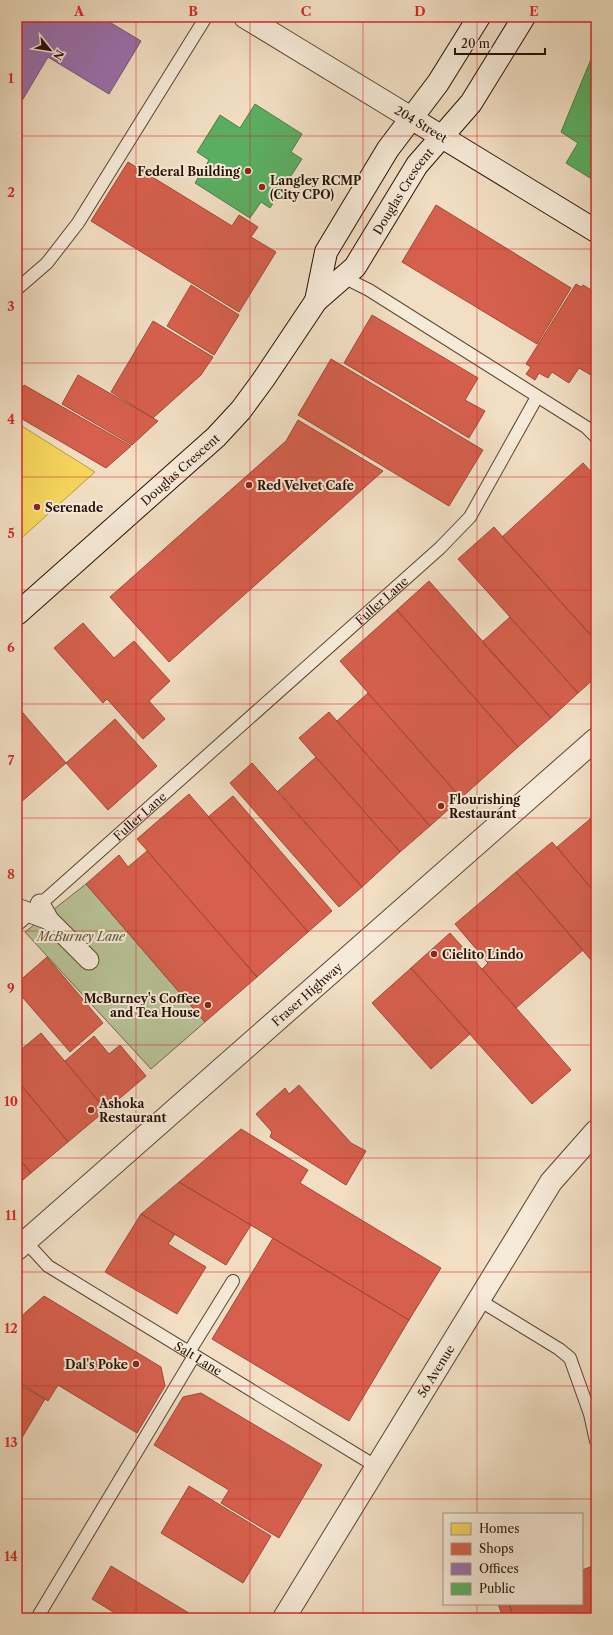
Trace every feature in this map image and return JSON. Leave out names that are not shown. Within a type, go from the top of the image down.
[{"type":"street","name":"204 Street","points":[[245,17],[596,231]]},
{"type":"street","name":"Douglas Crescent","points":[[316,301],[326,252],[388,149],[438,83],[479,17]]},
{"type":"street","name":"Douglas Crescent","points":[[17,614],[216,437],[241,410],[316,301],[355,267],[417,165],[443,137],[471,103],[524,17]]},
{"type":"street","name":"Fraser Highway","points":[[21,1245],[596,739]]},
{"type":"street","points":[[26,912],[49,920],[89,960]]},
{"type":"street","name":"56 Avenue","points":[[284,1618],[551,1182],[596,1131]]},
{"type":"lane","points":[[17,289],[48,263],[69,236],[206,17]]},
{"type":"lane","points":[[343,277],[369,290],[586,427],[596,437]]},
{"type":"lane","name":"Fuller Lane","points":[[26,912],[440,548],[470,516],[537,397]]},
{"type":"lane","name":"Salt Lane","points":[[21,1245],[48,1266],[377,1467]]},
{"type":"lane","points":[[37,1618],[233,1282]]},
{"type":"lane","points":[[479,1300],[559,1349],[570,1358],[590,1414],[596,1441]]},
{"type":"green space","name":"McBurney Lane","points":[[86,884],[205,1022],[151,1069],[25,932]]},
{"type":"building: Homes","name":"Serenade","points":[[17,423],[95,472],[17,542]]},
{"type":"building: Shops","points":[[128,162],[232,226],[239,215],[258,227],[251,237],[276,252],[239,312],[91,221]]},
{"type":"building: Shops","points":[[436,205],[571,288],[537,344],[402,262]]},
{"type":"building: Shops","points":[[576,284],[581,287],[583,285],[596,293],[596,378],[579,368],[569,383],[552,372],[548,378],[539,373],[535,380],[526,374],[531,367],[526,364]]},
{"type":"building: Shops","points":[[191,285],[239,315],[214,355],[167,326]]},
{"type":"building: Shops","points":[[372,315],[478,378],[465,400],[485,411],[469,438],[344,363]]},
{"type":"building: Shops","points":[[153,321],[213,357],[201,375],[153,418],[111,392]]},
{"type":"building: Shops","points":[[331,359],[483,450],[449,506],[298,415]]},
{"type":"building: Shops","points":[[78,375],[158,421],[132,445],[62,404]]},
{"type":"building: Shops","points":[[24,385],[131,446],[106,468],[17,416],[17,397]]},
{"type":"building: Shops","points":[[298,420],[383,471],[169,662],[110,597],[286,441]]},
{"type":"building: Shops","points":[[583,463],[596,477],[596,641],[502,537]]},
{"type":"building: Shops","points":[[494,527],[596,641],[596,677],[578,693],[458,559]]},
{"type":"building: Shops","points":[[429,581],[551,718],[518,747],[397,610]]},
{"type":"building: Shops","points":[[397,610],[518,747],[461,798],[340,661]]},
{"type":"building: Shops","points":[[510,617],[578,693],[551,718],[482,642]]},
{"type":"building: Shops","points":[[83,623],[114,658],[134,641],[170,681],[149,701],[165,719],[143,739],[107,699],[103,703],[54,648]]},
{"type":"building: Shops","points":[[368,693],[461,798],[430,826],[337,721]]},
{"type":"building: Shops","points":[[17,706],[66,763],[20,803],[17,800]]},
{"type":"building: Shops","points":[[329,712],[430,826],[400,852],[299,738]]},
{"type":"building: Shops","points":[[115,719],[157,766],[108,810],[66,763]]},
{"type":"building: Shops","points":[[316,757],[400,852],[362,887],[278,791]]},
{"type":"building: Shops","points":[[252,763],[362,887],[339,907],[230,783]]},
{"type":"building: Shops","points":[[189,794],[308,932],[257,977],[137,839]]},
{"type":"building: Shops","points":[[233,796],[332,911],[308,932],[208,817]]},
{"type":"building: Shops","points":[[596,814],[596,894],[557,847]]},
{"type":"building: Shops","points":[[552,842],[596,894],[596,966],[516,872]]},
{"type":"building: Shops","points":[[147,851],[257,977],[205,1022],[86,884],[119,855],[128,867]]},
{"type":"building: Shops","points":[[516,872],[583,950],[516,1008],[482,969],[488,963],[455,924]]},
{"type":"building: Shops","points":[[450,933],[571,1070],[532,1104],[411,968]]},
{"type":"building: Shops","points":[[47,957],[103,1023],[70,1052],[17,991],[17,983]]},
{"type":"building: Shops","points":[[411,968],[470,1034],[431,1069],[372,1003]]},
{"type":"building: Shops","points":[[41,1033],[106,1110],[68,1142],[17,1080],[17,1053]]},
{"type":"building: Shops","points":[[94,1036],[109,1054],[120,1045],[146,1076],[106,1110],[65,1061]]},
{"type":"building: Shops","points":[[17,1080],[68,1142],[31,1173],[17,1156]]},
{"type":"building: Shops","points":[[299,1085],[351,1143],[366,1151],[346,1185],[270,1137],[272,1132],[256,1114],[285,1088],[289,1094]]},
{"type":"building: Shops","points":[[241,1129],[308,1170],[300,1183],[441,1268],[409,1320],[179,1182]]},
{"type":"building: Shops","points":[[17,1156],[31,1173],[17,1185]]},
{"type":"building: Shops","points":[[179,1182],[251,1225],[226,1265],[141,1214]]},
{"type":"building: Shops","points":[[141,1214],[175,1234],[168,1244],[206,1267],[177,1314],[105,1272]]},
{"type":"building: Shops","points":[[273,1238],[409,1320],[349,1421],[212,1339]]},
{"type":"building: Shops","points":[[44,1296],[161,1367],[165,1386],[137,1433],[58,1385],[48,1401],[17,1381],[17,1320]]},
{"type":"building: Shops","points":[[17,1383],[45,1399],[17,1446]]},
{"type":"building: Shops","points":[[201,1393],[322,1465],[279,1538],[221,1503],[229,1490],[154,1445],[183,1397]]},
{"type":"building: Shops","points":[[189,1486],[271,1536],[243,1583],[161,1533]]},
{"type":"building: Shops","points":[[596,1565],[596,1618],[514,1618],[509,1605],[583,1605],[583,1570]]},
{"type":"building: Shops","points":[[111,1566],[197,1618],[123,1618],[92,1599]]},
{"type":"building: Shops","points":[[498,1605],[509,1605],[514,1618],[498,1618],[501,1612]]},
{"type":"building: Offices","points":[[17,17],[101,17],[141,41],[109,94],[48,57],[20,104],[17,102]]},
{"type":"building: Public","points":[[596,47],[595,181],[566,163],[578,143],[561,132]]},
{"type":"building: Public","name":"Federal Building","points":[[255,104],[302,134],[291,152],[302,159],[270,208],[261,202],[250,218],[195,183],[209,160],[197,152],[220,115],[240,128]]},
{"type":"place","name":"Federal Building","points":[[248,171]]},
{"type":"place","name":"Langley RCMP (City CPO)","points":[[262,187]]},
{"type":"place","name":"Red Velvet Cafe","points":[[249,485]]},
{"type":"place","name":"Serenade","points":[[37,507]]},
{"type":"place","name":"Flourishing Restaurant","points":[[441,806]]},
{"type":"place","name":"Cielito Lindo","points":[[434,954]]},
{"type":"place","name":"McBurney's Coffee and Tea House","points":[[208,1005]]},
{"type":"place","name":"Ashoka Restaurant","points":[[91,1110]]},
{"type":"place","name":"Dal's Poke","points":[[136,1364]]}]
